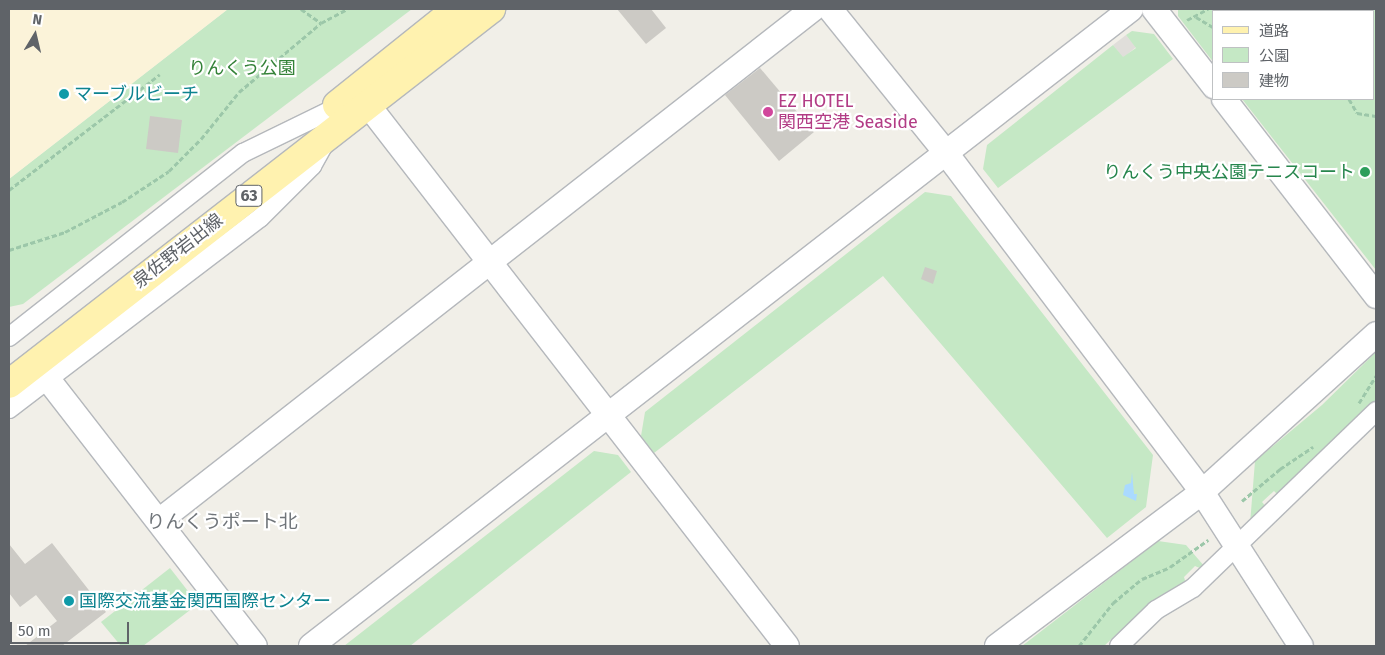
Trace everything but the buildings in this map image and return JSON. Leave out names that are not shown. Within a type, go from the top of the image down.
[{"type":"main road","name":"泉佐野岩出線","points":[[9,384],[330,121],[457,9]]},
{"type":"main road","name":"泉佐野岩出線","points":[[9,361],[330,121],[368,105],[491,9]]},
{"type":"street","points":[[159,521],[491,263],[812,9]]},
{"type":"street","points":[[830,9],[946,153],[1202,492],[1300,646]]},
{"type":"street","points":[[311,646],[1131,9]]},
{"type":"street","points":[[1154,9],[1212,83]]},
{"type":"street","points":[[1225,100],[1376,296]]},
{"type":"street","points":[[368,105],[787,646]]},
{"type":"street","points":[[9,337],[243,153],[330,121]]},
{"type":"street","points":[[9,409],[47,378],[260,218],[312,166],[330,121]]},
{"type":"street","points":[[999,646],[1202,492],[1376,334]]},
{"type":"street","points":[[47,378],[255,646]]},
{"type":"street","points":[[1119,646],[1156,610],[1193,588],[1376,411]]},
{"type":"path","points":[[301,9],[322,23]]},
{"type":"path","points":[[9,250],[65,232],[122,202],[169,171],[201,140],[239,92],[322,23],[347,9]]},
{"type":"path","points":[[1183,22],[1196,17],[1208,9]]},
{"type":"path","points":[[1196,17],[1212,27]]},
{"type":"path","points":[[9,190],[160,74]]},
{"type":"path","points":[[1350,100],[1358,113],[1376,116]]},
{"type":"path","points":[[1358,405],[1376,376]]},
{"type":"path","points":[[1242,501],[1280,469],[1317,445]]},
{"type":"path","points":[[1079,646],[1113,603],[1142,579],[1170,567],[1208,540]]},
{"type":"shaded area","points":[[1126,35],[1136,47],[1123,58],[1113,45]]},
{"type":"green space","name":"りんくう公園","points":[[228,9],[412,9],[23,304],[9,307],[9,179]]},
{"type":"green space","points":[[1178,9],[1376,9],[1376,270],[1243,100],[1375,100],[1375,10],[1212,10],[1212,60],[1178,16]]},
{"type":"green space","points":[[1132,31],[1154,34],[1173,59],[998,188],[983,169],[987,145],[1113,45],[1123,57],[1136,48],[1126,35]]},
{"type":"green space","points":[[925,192],[951,196],[1153,455],[1146,507],[1107,538],[883,276],[654,453],[641,436],[645,412]]},
{"type":"green space","points":[[1376,352],[1376,401],[1278,495],[1274,491],[1262,502],[1267,508],[1250,524],[1255,461],[1322,405]]},
{"type":"green space","points":[[594,451],[618,455],[631,472],[410,646],[344,646]]},
{"type":"green space","points":[[1158,541],[1186,545],[1205,567],[1202,569],[1195,566],[1184,577],[1186,584],[1149,604],[1104,646],[1022,646]]},
{"type":"green space","points":[[170,568],[198,604],[143,646],[121,646],[101,622]]},
{"type":"sand","name":"マーブルビーチ","points":[[9,9],[228,9],[9,179]]},
{"type":"water","points":[[1132,472],[1134,494],[1137,494],[1136,501],[1123,495],[1125,485],[1131,483]]},
{"type":"place","name":"マーブルビーチ","points":[[64,94]]},
{"type":"place","name":"EZ HOTEL 関西空港 Seaside","points":[[768,112]]},
{"type":"place","name":"りんくう中央公園テニスコート","points":[[1365,172]]},
{"type":"place","name":"国際交流基金関西国際センター","points":[[69,601]]},
{"type":"district","name":"りんくうポート北","points":[[222,522]]}]
